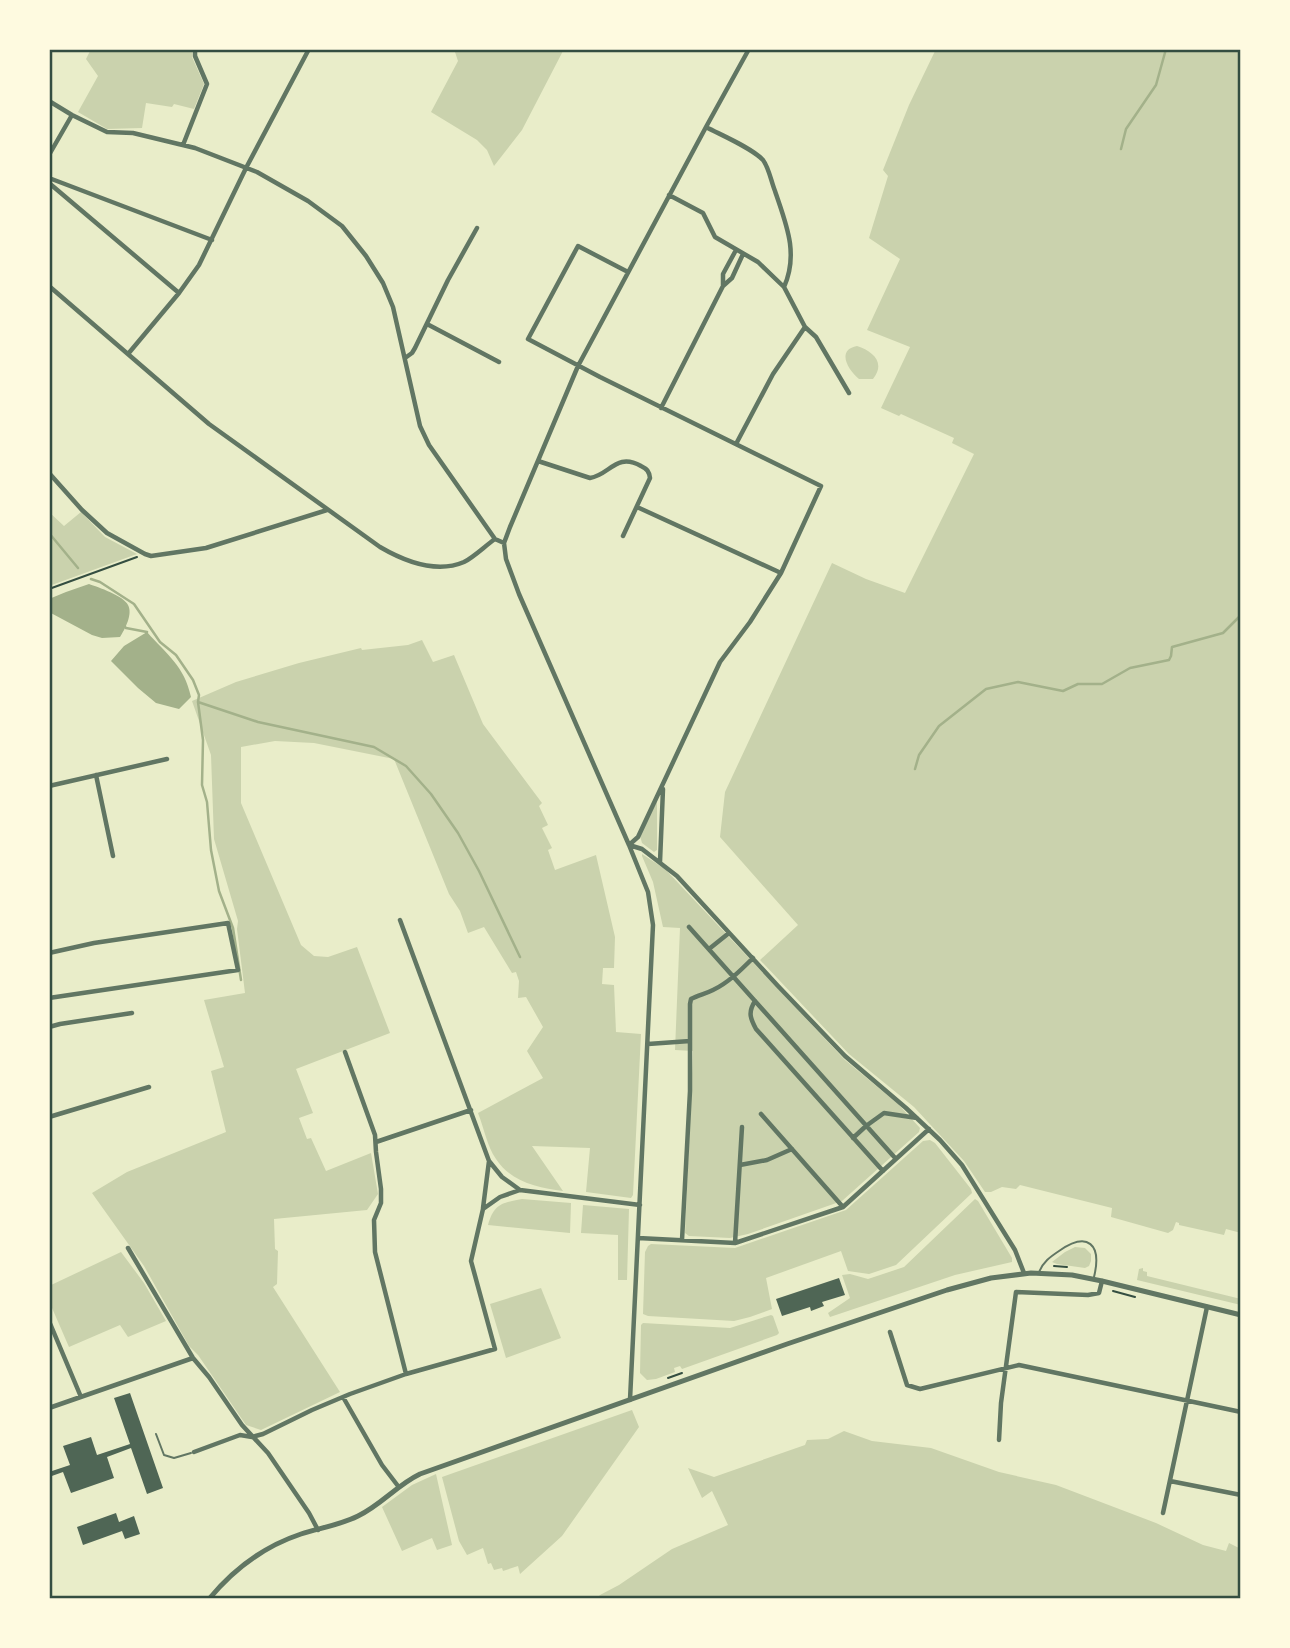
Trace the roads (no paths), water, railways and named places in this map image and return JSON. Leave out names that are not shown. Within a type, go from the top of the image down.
[{"type":"street","points":[[183,145],[207,84],[195,56],[195,49]]},
{"type":"street","points":[[128,354],[199,265],[246,168],[309,49]]},
{"type":"street","points":[[630,1400],[653,925],[648,892],[519,594],[506,559],[504,543],[578,366],[749,49]]},
{"type":"street","points":[[49,101],[72,116],[107,132],[133,133],[195,148],[257,172],[308,201],[342,226],[366,256],[383,283],[393,307],[420,426],[429,445],[495,539],[504,543]]},
{"type":"street","points":[[49,155],[72,116]]},
{"type":"street","points":[[706,127],[755,153],[765,162],[788,230],[792,262],[784,287]]},
{"type":"street","points":[[49,181],[212,240]]},
{"type":"street","points":[[49,181],[179,293]]},
{"type":"street","points":[[669,195],[703,213],[715,237],[758,262],[784,287],[805,327],[816,337],[849,393]]},
{"type":"street","points":[[405,358],[412,353],[477,228]]},
{"type":"street","points":[[628,272],[578,246],[528,339],[821,486],[781,573],[720,662],[638,837],[629,845]]},
{"type":"street","points":[[723,286],[723,274],[736,250]]},
{"type":"street","points":[[662,408],[723,286],[732,278],[743,254]]},
{"type":"street","points":[[49,286],[209,424],[399,558],[421,565],[443,566],[464,562],[495,539]]},
{"type":"street","points":[[427,324],[499,362]]},
{"type":"street","points":[[736,444],[774,374],[805,327]]},
{"type":"street","points":[[538,461],[590,478],[625,461],[645,467],[650,478],[623,536]]},
{"type":"street","points":[[49,472],[82,510],[107,533],[151,556],[206,548],[328,510]]},
{"type":"street","points":[[636,508],[781,573]]},
{"type":"street","points":[[49,786],[167,759]]},
{"type":"street","points":[[96,775],[113,856]]},
{"type":"street","points":[[660,862],[663,785]]},
{"type":"street","points":[[629,845],[642,849],[687,886],[845,1056],[929,1129],[962,1165],[1015,1250],[1024,1273]]},
{"type":"street","points":[[400,920],[489,1161],[502,1177],[520,1190]]},
{"type":"street","points":[[49,953],[94,943],[228,923],[238,970],[49,998]]},
{"type":"street","points":[[689,927],[896,1159]]},
{"type":"street","points":[[709,949],[729,933]]},
{"type":"street","points":[[682,1240],[690,1091],[691,999],[712,991],[753,958]]},
{"type":"street","points":[[755,1001],[750,1008],[751,1020],[756,1029],[883,1171]]},
{"type":"street","points":[[49,1027],[132,1013]]},
{"type":"street","points":[[648,1044],[690,1041]]},
{"type":"street","points":[[345,1052],[375,1135],[381,1203],[374,1220],[375,1252],[406,1374]]},
{"type":"street","points":[[49,1117],[149,1087]]},
{"type":"street","points":[[376,1142],[471,1110]]},
{"type":"street","points":[[853,1138],[884,1113],[917,1118]]},
{"type":"street","points":[[761,1114],[842,1206]]},
{"type":"street","points":[[735,1243],[742,1127]]},
{"type":"street","points":[[638,1238],[735,1243],[842,1206],[929,1129]]},
{"type":"street","points":[[740,1165],[767,1160],[792,1149]]},
{"type":"street","points":[[194,1452],[240,1435],[252,1437],[343,1397],[406,1374],[495,1349],[471,1261],[483,1209],[489,1161]]},
{"type":"street","points":[[483,1209],[500,1197],[520,1190],[640,1205]]},
{"type":"street","points":[[128,1248],[192,1358],[209,1377],[242,1425],[268,1453],[318,1530]]},
{"type":"street","points":[[209,1599],[237,1570],[260,1555],[284,1541],[357,1517],[398,1486],[420,1474],[947,1290],[991,1278],[1024,1273],[1063,1274],[1241,1315]]},
{"type":"street","points":[[999,1440],[1016,1292],[1088,1295],[1099,1293],[1102,1281]]},
{"type":"street","points":[[1163,1513],[1207,1307]]},
{"type":"street","points":[[50,1325],[81,1396]]},
{"type":"street","points":[[890,1332],[907,1385],[920,1389],[1019,1365],[1241,1412]]},
{"type":"street","points":[[49,1408],[192,1358]]},
{"type":"street","points":[[343,1397],[378,1459],[398,1486]]},
{"type":"street","points":[[1170,1481],[1241,1495]]},
{"type":"lane","points":[[1039,1272],[1042,1264],[1068,1245],[1083,1241],[1092,1246],[1096,1253],[1094,1279]]},
{"type":"lane","points":[[156,1434],[164,1455],[174,1458],[194,1452]]},
{"type":"waterway","points":[[1121,149],[1126,129],[1156,85],[1166,49]]},
{"type":"waterway","points":[[49,533],[78,568]]},
{"type":"waterway","points":[[91,579],[134,604],[160,642],[176,655],[193,680],[199,695],[198,702],[258,722],[374,747],[406,766],[431,794],[458,833],[520,957]]},
{"type":"waterway","points":[[915,769],[919,755],[939,726],[986,689],[1018,682],[1063,691],[1078,684],[1102,684],[1130,668],[1169,660],[1172,647],[1223,633],[1241,615]]},
{"type":"waterway","points":[[124,626],[147,632]]},
{"type":"waterway","points":[[198,702],[203,740],[202,785],[207,802],[211,850],[219,891],[233,928],[241,980]]}]
